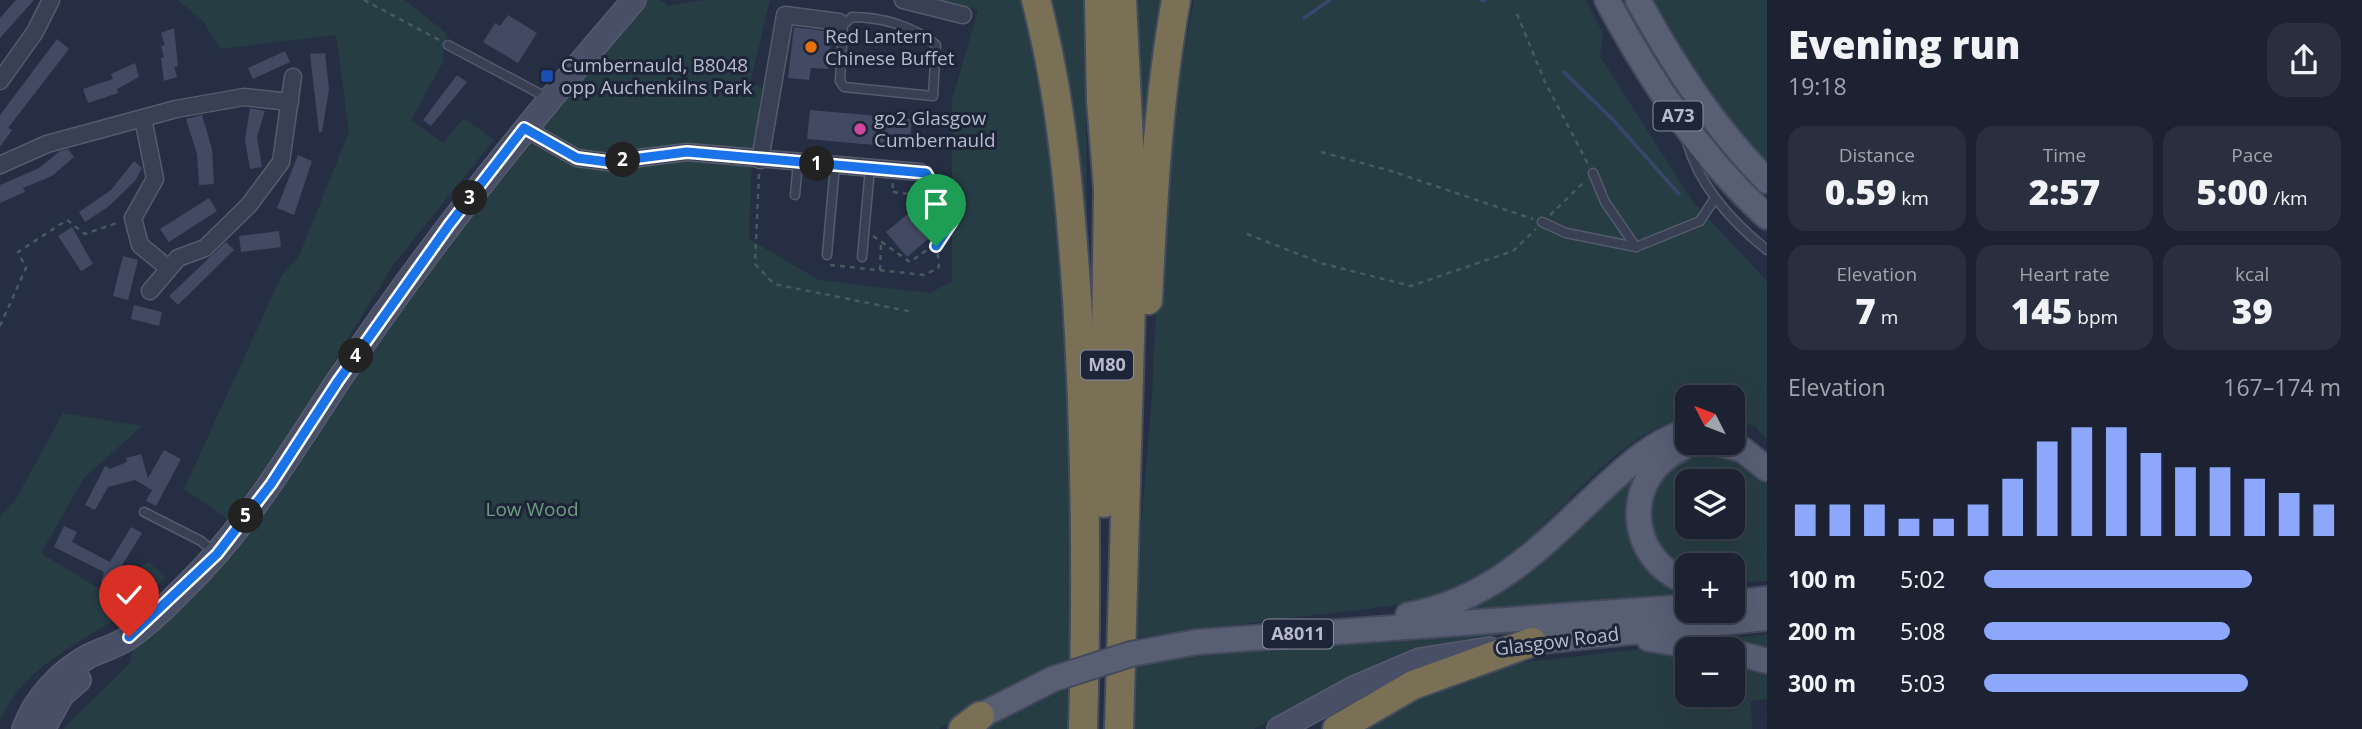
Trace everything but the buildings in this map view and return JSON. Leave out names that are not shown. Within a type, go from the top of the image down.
[{"type":"highway","points":[[1036,0],[1060,114],[1078,319],[1088,575],[1084,729]]},
{"type":"highway","name":"M80","points":[[1084,729],[1101,582],[1106,447],[1108,189],[1101,101],[1099,0]]},
{"type":"highway","name":"M80","points":[[1119,729],[1125,582],[1131,184],[1122,0]]},
{"type":"highway","points":[[1125,582],[1148,299],[1154,168],[1164,65],[1176,0]]},
{"type":"highway","points":[[1337,729],[1413,685],[1532,642]]},
{"type":"main road","points":[[43,729],[62,695],[117,644],[152,617],[217,554],[271,484],[338,381],[449,225],[524,128],[634,0]]},
{"type":"main road","name":"A73","points":[[1606,0],[1633,49],[1680,119],[1726,176],[1767,218]]},
{"type":"main road","name":"A73","points":[[1637,0],[1687,85],[1727,137],[1767,181]]},
{"type":"main road","points":[[1280,636],[1420,612],[1461,600],[1484,589],[1538,551],[1632,462],[1661,442],[1675,436]]},
{"type":"main road","points":[[1745,437],[1767,452]]},
{"type":"main road","points":[[1675,452],[1655,467],[1642,489],[1638,514],[1640,533],[1651,555],[1675,576]]},
{"type":"main road","points":[[1745,452],[1767,469]]},
{"type":"main road","points":[[1745,590],[1767,590]]},
{"type":"main road","points":[[1745,602],[1767,599]]},
{"type":"main road","name":"A8011","points":[[967,725],[1054,679],[1131,654],[1197,642],[1675,608]]},
{"type":"main road","name":"Glasgow Road","points":[[1279,729],[1354,688],[1420,660],[1532,642],[1767,618]]},
{"type":"main road","points":[[1616,633],[1675,643]]},
{"type":"main road","points":[[24,729],[32,708],[54,683],[87,657],[117,644]]},
{"type":"main road","points":[[1745,655],[1767,661]]},
{"type":"street","points":[[0,81],[28,43],[51,0]]},
{"type":"street","points":[[903,0],[963,15]]},
{"type":"street","points":[[760,160],[785,15],[841,24]]},
{"type":"street","points":[[150,291],[178,258],[205,248],[249,205],[281,162],[293,77]]},
{"type":"street","points":[[0,165],[47,144],[143,118],[244,97],[290,102]]},
{"type":"street","points":[[143,118],[155,179],[133,219],[140,244],[168,268]]},
{"type":"street","points":[[524,128],[560,151],[577,158],[597,161],[687,152],[920,172]]},
{"type":"lane","points":[[852,17],[883,19],[926,37],[936,45],[933,96],[844,87],[840,81],[841,24],[852,17]]},
{"type":"lane","points":[[448,45],[549,98]]},
{"type":"lane","points":[[1680,119],[1691,156],[1715,198],[1767,250]]},
{"type":"lane","points":[[795,195],[798,162]]},
{"type":"lane","points":[[827,255],[835,165]]},
{"type":"lane","points":[[862,257],[870,167]]},
{"type":"lane","points":[[1593,173],[1605,202],[1636,247]]},
{"type":"lane","points":[[1542,222],[1566,233],[1636,247],[1700,221],[1715,198]]},
{"type":"lane","points":[[144,512],[201,541],[217,554]]},
{"type":"path","points":[[364,0],[391,12],[448,45]]},
{"type":"path","points":[[1247,234],[1324,264],[1411,286],[1513,251],[1593,173],[1545,82],[1517,13]]},
{"type":"path","points":[[1321,152],[1391,171],[1542,222]]},
{"type":"path","points":[[760,160],[755,264],[774,284],[913,312]]},
{"type":"path","points":[[894,170],[892,192],[909,194],[915,208]]},
{"type":"path","points":[[864,230],[910,262],[936,245],[953,220],[926,173],[920,172]]},
{"type":"path","points":[[0,326],[26,268],[18,252],[67,220],[85,234],[133,219]]},
{"type":"path","points":[[827,255],[825,264],[925,275],[939,267],[941,259],[936,245],[929,238]]},
{"type":"path","points":[[880,270],[881,243]]},
{"type":"green space","points":[[177,0],[405,0],[446,33],[443,62],[411,120],[443,143],[464,118],[494,140],[394,264],[336,358],[319,393],[228,519],[184,489],[281,277],[299,256],[349,132],[336,35],[220,49],[203,21]]},
{"type":"green space","name":"Low Wood","points":[[646,0],[660,0],[668,6],[704,0],[770,0],[750,84],[762,87],[751,177],[749,239],[819,280],[930,293],[952,281],[952,100],[978,10],[942,0],[1024,0],[1049,127],[1065,273],[1073,465],[1071,658],[992,695],[939,729],[63,729],[130,663],[134,647],[310,444],[460,221],[503,170],[515,161],[537,128]]},
{"type":"green space","points":[[1043,0],[1085,0],[1088,326]]},
{"type":"green space","points":[[1138,0],[1161,0],[1150,69],[1142,186],[1138,186]]},
{"type":"green space","points":[[1194,0],[1586,0],[1603,33],[1600,56],[1693,202],[1767,281],[1767,439],[1755,426],[1745,424],[1745,385],[1675,385],[1675,423],[1662,426],[1637,440],[1612,459],[1516,551],[1473,581],[1428,598],[1404,603],[1132,638],[1152,394],[1163,157]]},
{"type":"green space","points":[[1644,0],[1767,0],[1767,169],[1731,133]]},
{"type":"green space","points":[[63,413],[142,426],[84,478],[41,553],[103,591],[149,562],[165,578],[133,606],[38,671],[10,702],[0,721],[0,516],[16,499]]},
{"type":"green space","points":[[1700,455],[1741,457],[1767,484],[1767,581],[1745,582],[1745,553],[1675,553],[1675,561],[1658,542],[1648,520],[1653,491],[1662,473],[1684,458]]},
{"type":"green space","points":[[1645,462],[1632,483],[1628,501],[1675,574],[1675,594],[1456,614]]},
{"type":"green space","points":[[1522,625],[1521,632],[1430,646],[1360,672],[1254,729],[1126,729],[1131,666],[1236,647]]},
{"type":"green space","points":[[1767,634],[1767,699],[1751,701],[1752,729],[1350,729],[1432,687],[1503,665],[1675,645],[1675,707],[1745,707],[1745,637],[1741,637]]},
{"type":"green space","points":[[1071,683],[1070,729],[976,729]]},
{"type":"waterway","points":[[1304,18],[1330,0]]},
{"type":"waterway","points":[[1481,0],[1485,1]]},
{"type":"waterway","points":[[1564,72],[1615,122],[1679,194]]},
{"type":"place","name":"Red Lantern Chinese Buffet","points":[[811,47]]},
{"type":"place","name":"Cumbernauld, B8048 opp Auchenkilns Park","points":[[547,76]]},
{"type":"place","name":"go2 Glasgow Cumbernauld","points":[[860,129]]},
{"type":"route","points":[[129,637],[217,554],[271,484],[308,431],[338,381],[449,225],[524,128],[560,151],[577,158],[608,162],[687,152],[926,173],[953,220],[936,246]]}]
